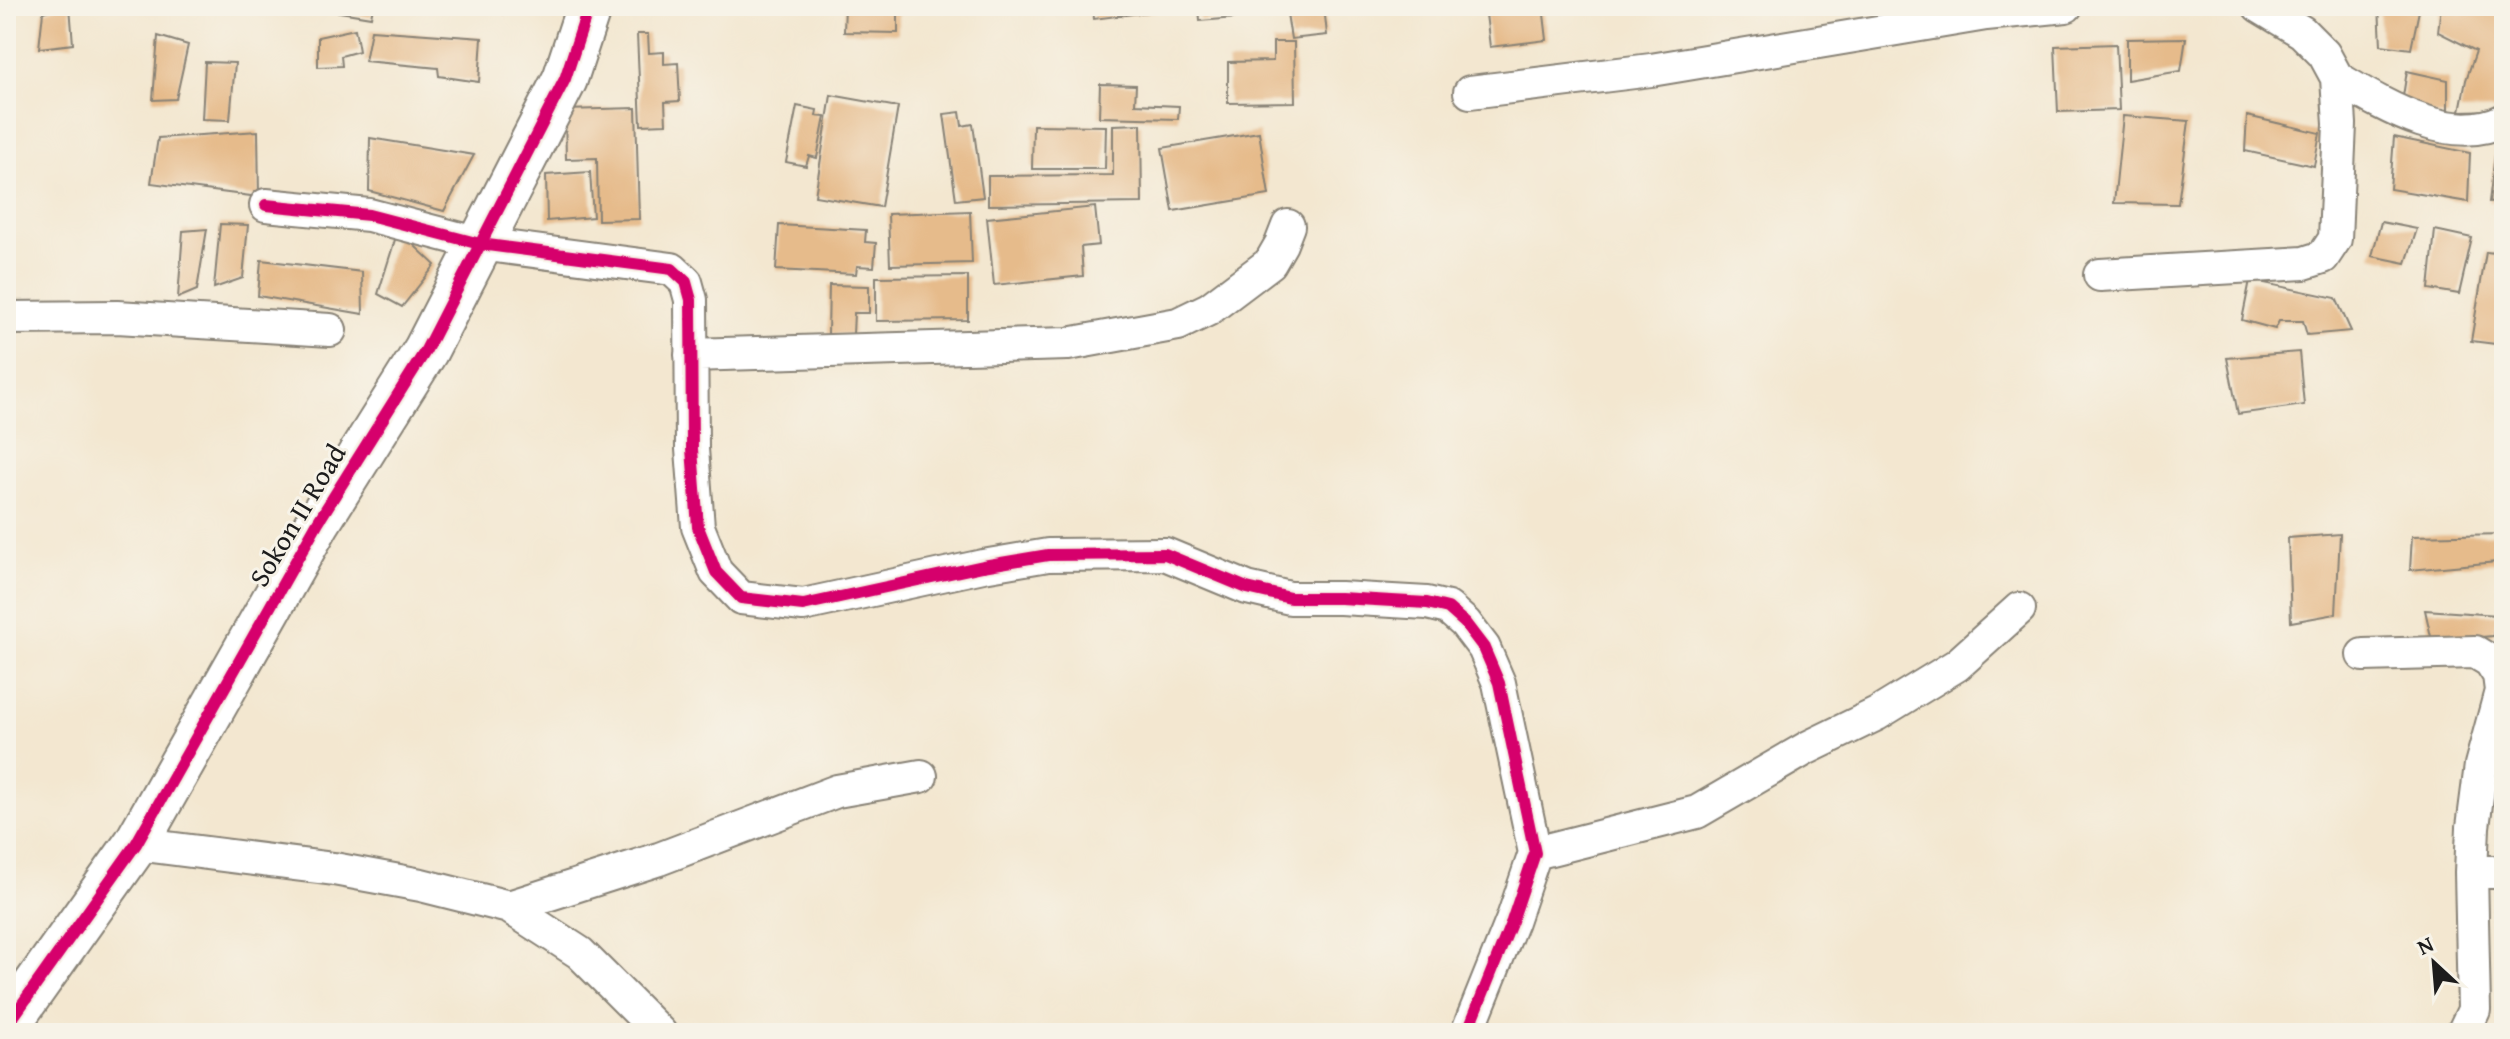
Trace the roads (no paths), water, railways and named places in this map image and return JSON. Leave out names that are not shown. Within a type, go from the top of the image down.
[{"type":"street","name":"Sokon II Road","points":[[6,1027],[136,844],[318,522],[426,350],[565,79],[589,6]]},
{"type":"street","points":[[1470,92],[1651,70],[1988,10],[2066,6]]},
{"type":"street","points":[[2100,275],[2304,263],[2323,257],[2335,239],[2340,124],[2337,78],[2324,54],[2302,32],[2259,6]]},
{"type":"street","points":[[2337,78],[2400,114],[2450,127],[2488,128],[2504,120]]},
{"type":"street","points":[[266,205],[369,215],[480,244],[672,269],[686,282],[691,300],[692,449],[698,527],[716,572],[741,598],[803,605],[1048,555],[1165,554],[1247,588],[1290,598],[1427,603],[1448,608],[1465,623],[1484,648],[1499,683],[1535,853],[1512,921],[1467,1033]]},
{"type":"street","points":[[691,355],[1068,344],[1178,324],[1209,309],[1270,263],[1288,226]]},
{"type":"street","points":[[6,318],[117,317],[330,330]]},
{"type":"street","points":[[1535,853],[1697,812],[1807,748],[1877,714],[1957,665],[2019,609]]},
{"type":"street","points":[[2363,655],[2475,652],[2490,661],[2499,675],[2501,691],[2481,765],[2471,872],[2474,1010],[2463,1033]]},
{"type":"street","points":[[509,907],[659,859],[837,791],[921,776]]},
{"type":"street","points":[[136,844],[334,869],[421,885],[509,907],[580,953],[660,1033]]},
{"type":"street","points":[[2471,872],[2504,872]]}]
